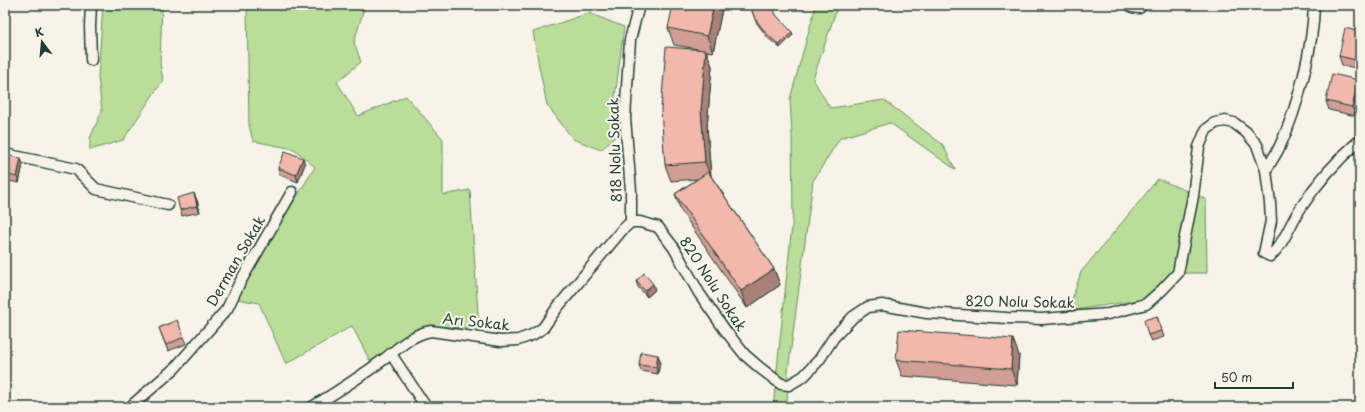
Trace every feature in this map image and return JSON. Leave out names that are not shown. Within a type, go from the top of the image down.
[{"type":"street","points":[[91,60],[90,26],[92,5]]},
{"type":"street","name":"818 Nolu Sokak","points":[[631,222],[631,191],[625,118],[630,40],[639,5]]},
{"type":"street","points":[[1130,5],[1132,7],[1139,8],[1143,5]]},
{"type":"street","points":[[1266,170],[1280,146],[1295,105],[1308,58],[1314,5]]},
{"type":"street","name":"820 Nolu Sokak","points":[[631,222],[640,222],[658,227],[674,248],[699,293],[724,330],[745,355],[760,368],[782,384],[788,385],[804,376],[819,360],[834,338],[853,317],[868,307],[882,305],[927,313],[1042,319],[1108,314],[1146,304],[1178,273],[1193,196],[1199,147],[1206,130],[1215,123],[1225,121],[1234,123],[1246,132],[1257,145],[1266,170],[1270,203],[1271,221],[1264,253],[1270,256],[1279,245],[1299,210],[1322,178],[1346,152],[1360,140]]},
{"type":"street","points":[[5,154],[76,169],[96,189],[168,205]]},
{"type":"street","name":"Derman Sokak","points":[[130,407],[175,368],[227,309],[239,284],[292,192]]},
{"type":"street","name":"Arı Sokak","points":[[312,407],[335,393],[422,332],[431,331],[500,341],[518,340],[532,335],[543,328],[557,308],[622,230],[631,222]]},
{"type":"street","points":[[391,354],[426,407]]},
{"type":"green space","points":[[103,5],[162,5],[160,63],[163,80],[123,140],[90,150],[90,138],[102,111],[98,77]]},
{"type":"green space","points":[[247,5],[365,5],[354,42],[361,62],[337,82],[358,116],[406,96],[443,139],[443,195],[470,190],[479,329],[429,326],[371,363],[352,326],[286,364],[259,303],[237,299],[261,255],[315,167],[294,149],[253,141],[249,125]]},
{"type":"green space","points":[[816,5],[838,5],[813,79],[830,108],[884,100],[942,144],[956,170],[890,123],[840,138],[813,181],[788,371],[787,407],[773,407],[793,216],[790,99]]},
{"type":"green space","points":[[589,13],[624,27],[614,105],[616,136],[601,150],[573,139],[547,105],[533,32]]},
{"type":"green space","points":[[1158,179],[1206,199],[1207,273],[1171,273],[1145,299],[1069,311],[1081,272]]},
{"type":"building","points":[[673,5],[714,5],[707,36],[668,28]]},
{"type":"building","points":[[750,5],[773,5],[776,15],[792,32],[779,45],[767,34],[755,19]]},
{"type":"building","points":[[1345,28],[1360,32],[1360,61],[1339,56]]},
{"type":"building","points":[[666,47],[706,50],[701,110],[705,162],[665,165],[661,110]]},
{"type":"building","points":[[1332,74],[1359,80],[1352,107],[1326,101]]},
{"type":"building","points":[[285,151],[303,158],[296,175],[278,168]]},
{"type":"building","points":[[5,155],[21,158],[17,177],[5,174]]},
{"type":"building","points":[[708,172],[774,269],[741,291],[675,194]]},
{"type":"building","points":[[194,193],[197,206],[180,210],[177,198]]},
{"type":"building","points":[[644,273],[653,284],[645,291],[636,281]]},
{"type":"building","points":[[1157,316],[1161,331],[1148,335],[1144,320]]},
{"type":"building","points":[[177,320],[184,337],[166,345],[159,328]]},
{"type":"building","points":[[899,330],[1013,339],[1011,369],[896,360]]},
{"type":"building","points":[[641,352],[658,355],[656,367],[639,365]]}]
